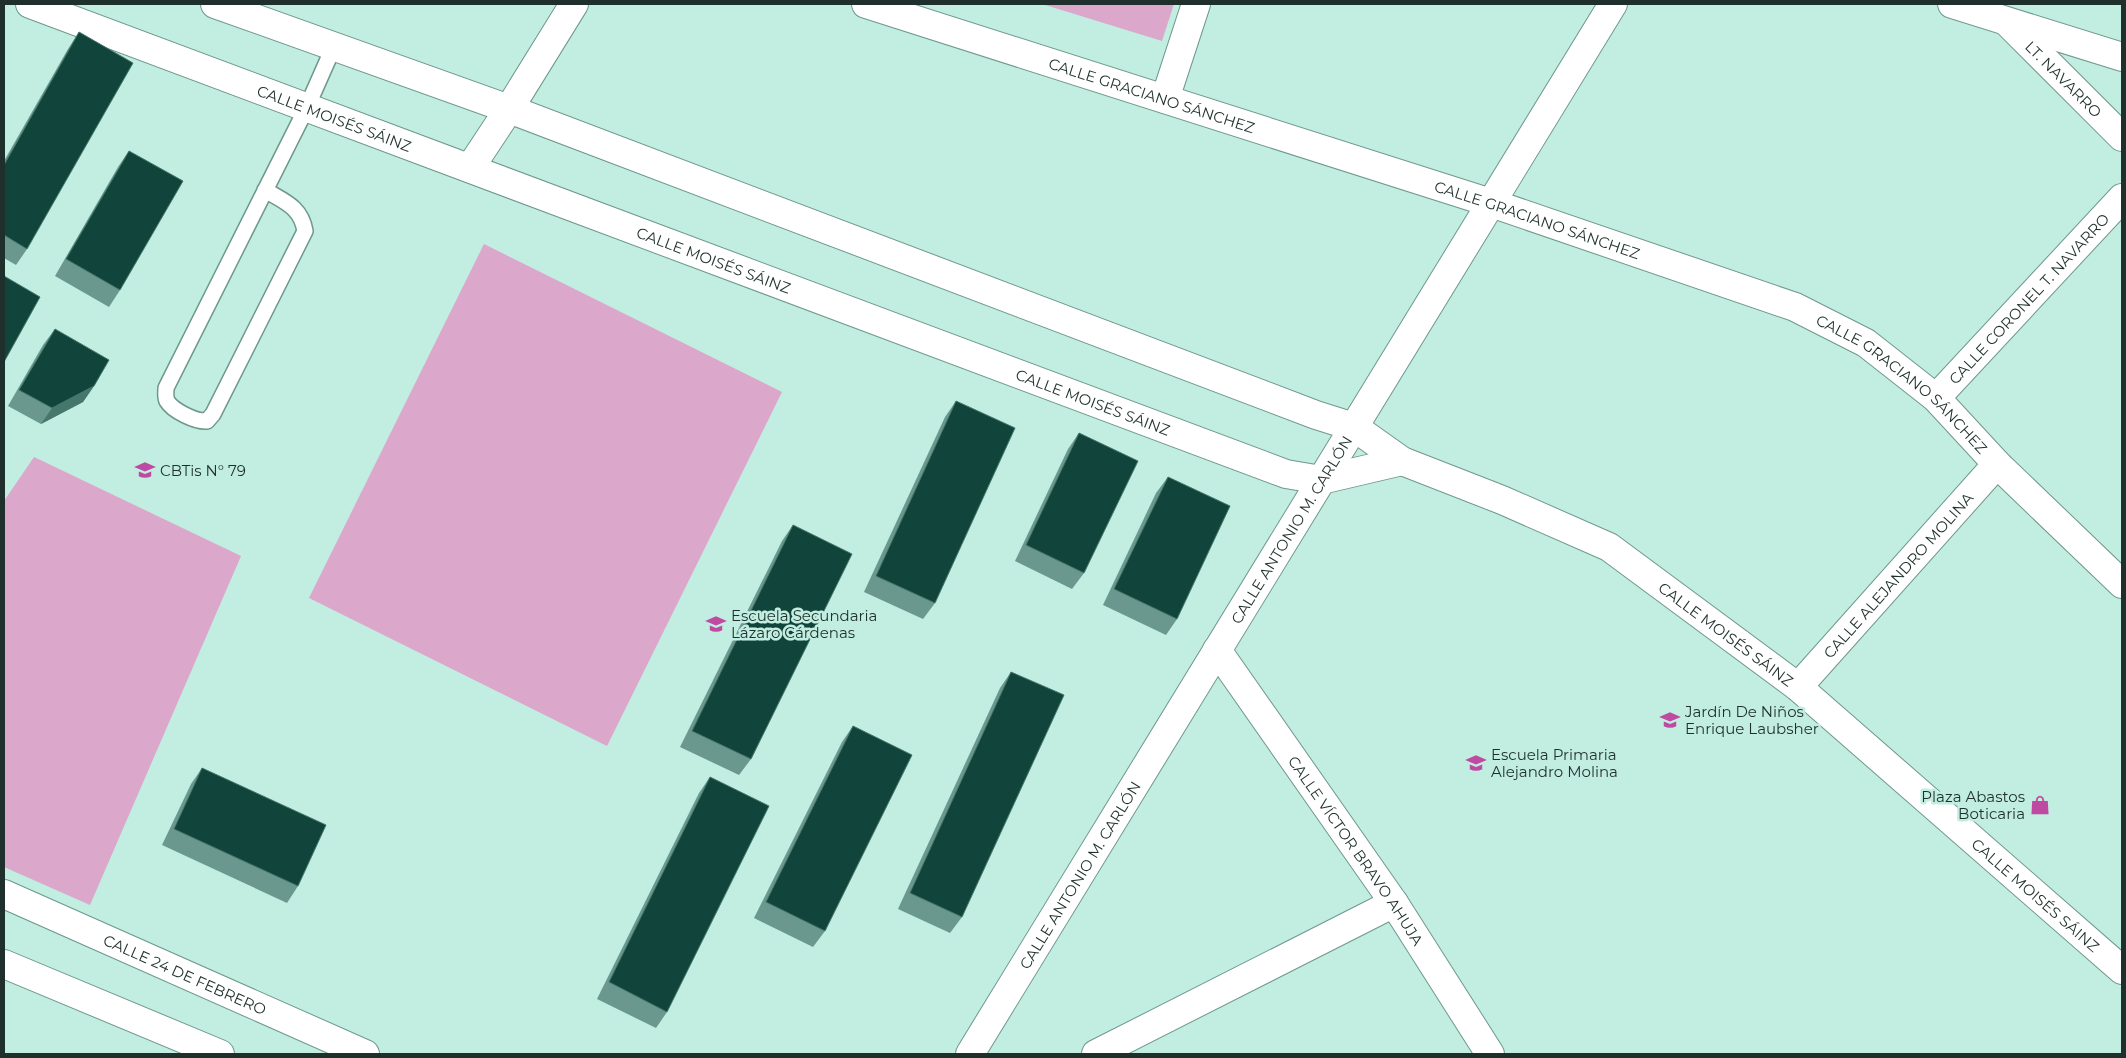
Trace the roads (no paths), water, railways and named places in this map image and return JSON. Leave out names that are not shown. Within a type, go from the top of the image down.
[{"type":"street","name":"CALLE MOISÉS SÁINZ","points":[[30,4],[1286,474],[1321,480],[1402,461]]},
{"type":"street","name":"CALLE MOISÉS SÁINZ","points":[[215,4],[509,109],[1316,415],[1354,427],[1402,461],[1502,500],[1609,546],[1798,687],[2122,970]]},
{"type":"street","points":[[470,168],[574,4]]},
{"type":"street","name":"CALLE GRACIANO SÁNCHEZ","points":[[866,4],[1491,203],[1795,308],[1866,343],[1936,398],[1997,464],[2122,584]]},
{"type":"street","points":[[1165,98],[1196,4]]},
{"type":"street","name":"CALLE ANTONIO M. CARLÓN","points":[[970,1054],[1613,4]]},
{"type":"street","points":[[1952,4],[2122,58]]},
{"type":"street","name":"LT. NAVARRO","points":[[2005,20],[2122,136]]},
{"type":"street","name":"CALLE CORONEL T. NAVARRO","points":[[1936,398],[2122,198]]},
{"type":"street","name":"CALLE ALEJANDRO MOLINA","points":[[1798,687],[1997,464]]},
{"type":"street","name":"CALLE VÍCTOR BRAVO AHUJA","points":[[1217,650],[1394,903],[1490,1054]]},
{"type":"street","name":"CALLE 24 DE FEBRERO","points":[[4,894],[365,1054]]},
{"type":"street","points":[[1096,1054],[1394,903]]},
{"type":"street","points":[[4,964],[220,1054]]},
{"type":"lane","points":[[265,190],[295,209],[303,218],[305,231],[213,414],[207,421],[200,422],[173,408],[166,400],[166,388],[265,190],[307,107],[334,46]]},
{"type":"place","name":"CBTis N° 79","points":[[145,470]]},
{"type":"place","name":"Escuela Secundaria Lázaro Cárdenas","points":[[716,624]]},
{"type":"place","name":"Jardín De Niños Enrique Laubsher","points":[[1670,720]]},
{"type":"place","name":"Escuela Primaria Alejandro Molina","points":[[1476,763]]},
{"type":"place","name":"Plaza Abastos Boticaria","points":[[2040,805]]}]
